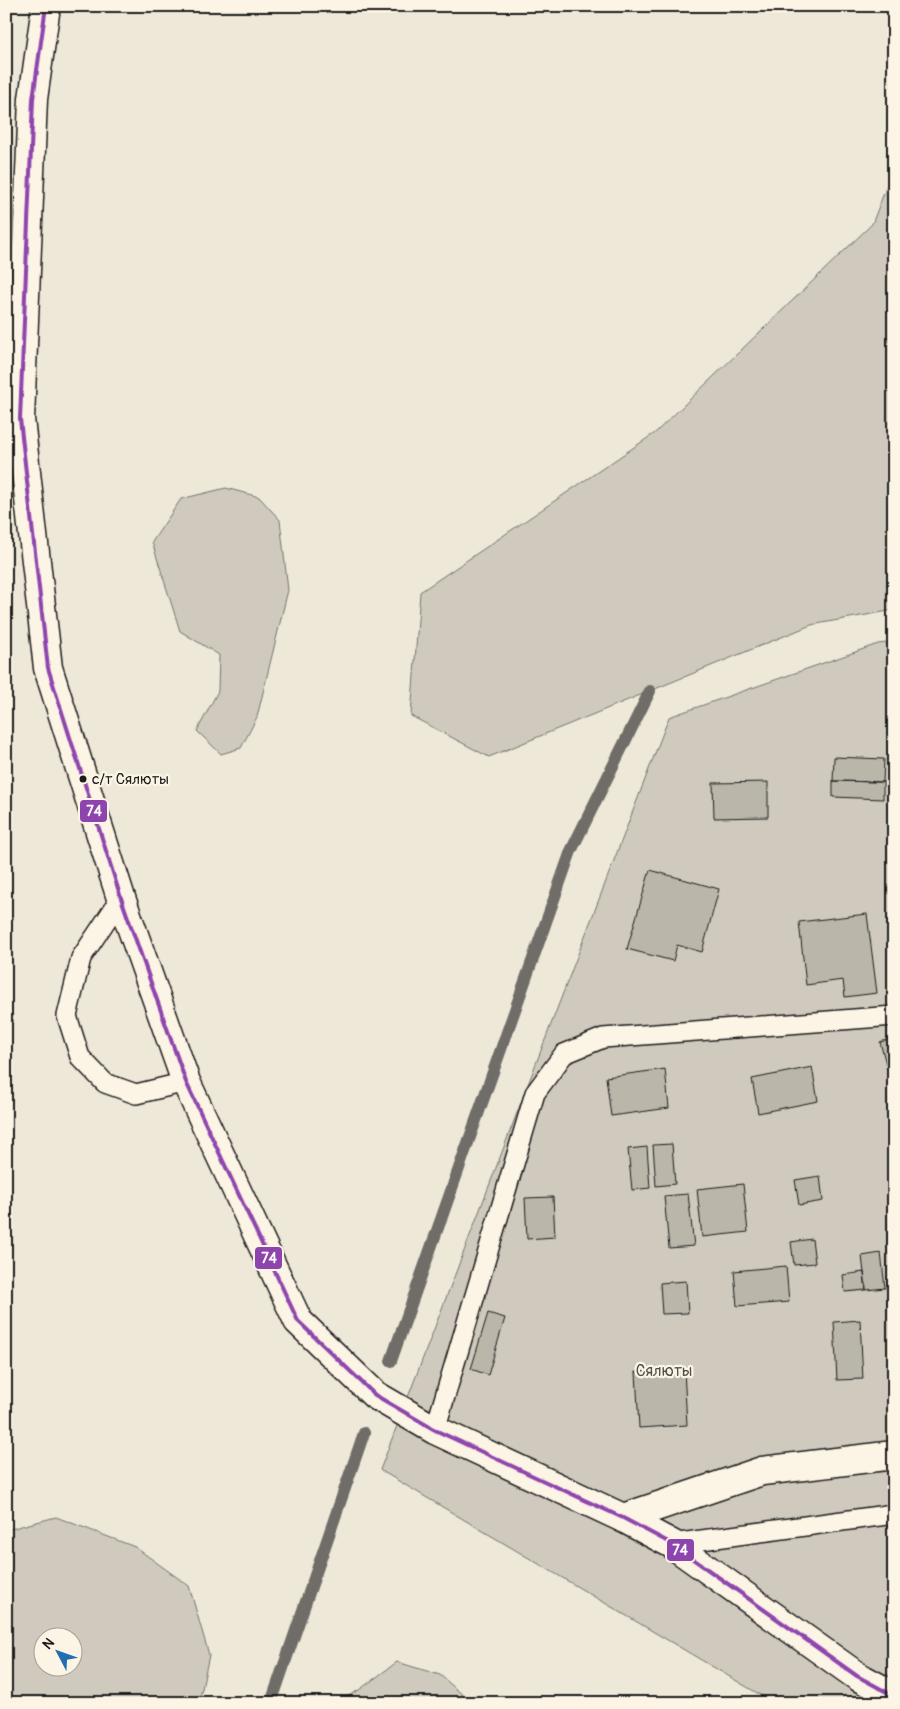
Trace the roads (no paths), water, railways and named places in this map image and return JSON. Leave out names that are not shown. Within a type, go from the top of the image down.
[{"type":"street","points":[[46,6],[33,99],[20,419],[48,668],[121,898],[186,1082],[298,1321],[375,1394],[435,1430],[623,1518],[672,1544],[856,1676],[894,1696]]},
{"type":"street","points":[[623,1518],[762,1471],[894,1455]]},
{"type":"lane","points":[[121,898],[81,958],[67,1016],[80,1057],[105,1083],[136,1094],[186,1082]]},
{"type":"lane","points":[[435,1430],[535,1093],[564,1054],[603,1038],[894,1016]]},
{"type":"lane","points":[[672,1544],[894,1514]]},
{"type":"waterway","points":[[391,1361],[571,851],[650,691]]},
{"type":"waterway","points":[[271,1703],[364,1433]]},
{"type":"place","name":"с/т Сялюты","points":[[83,779]]},
{"type":"park label","name":"Сялюты","points":[[664,1371]]}]
